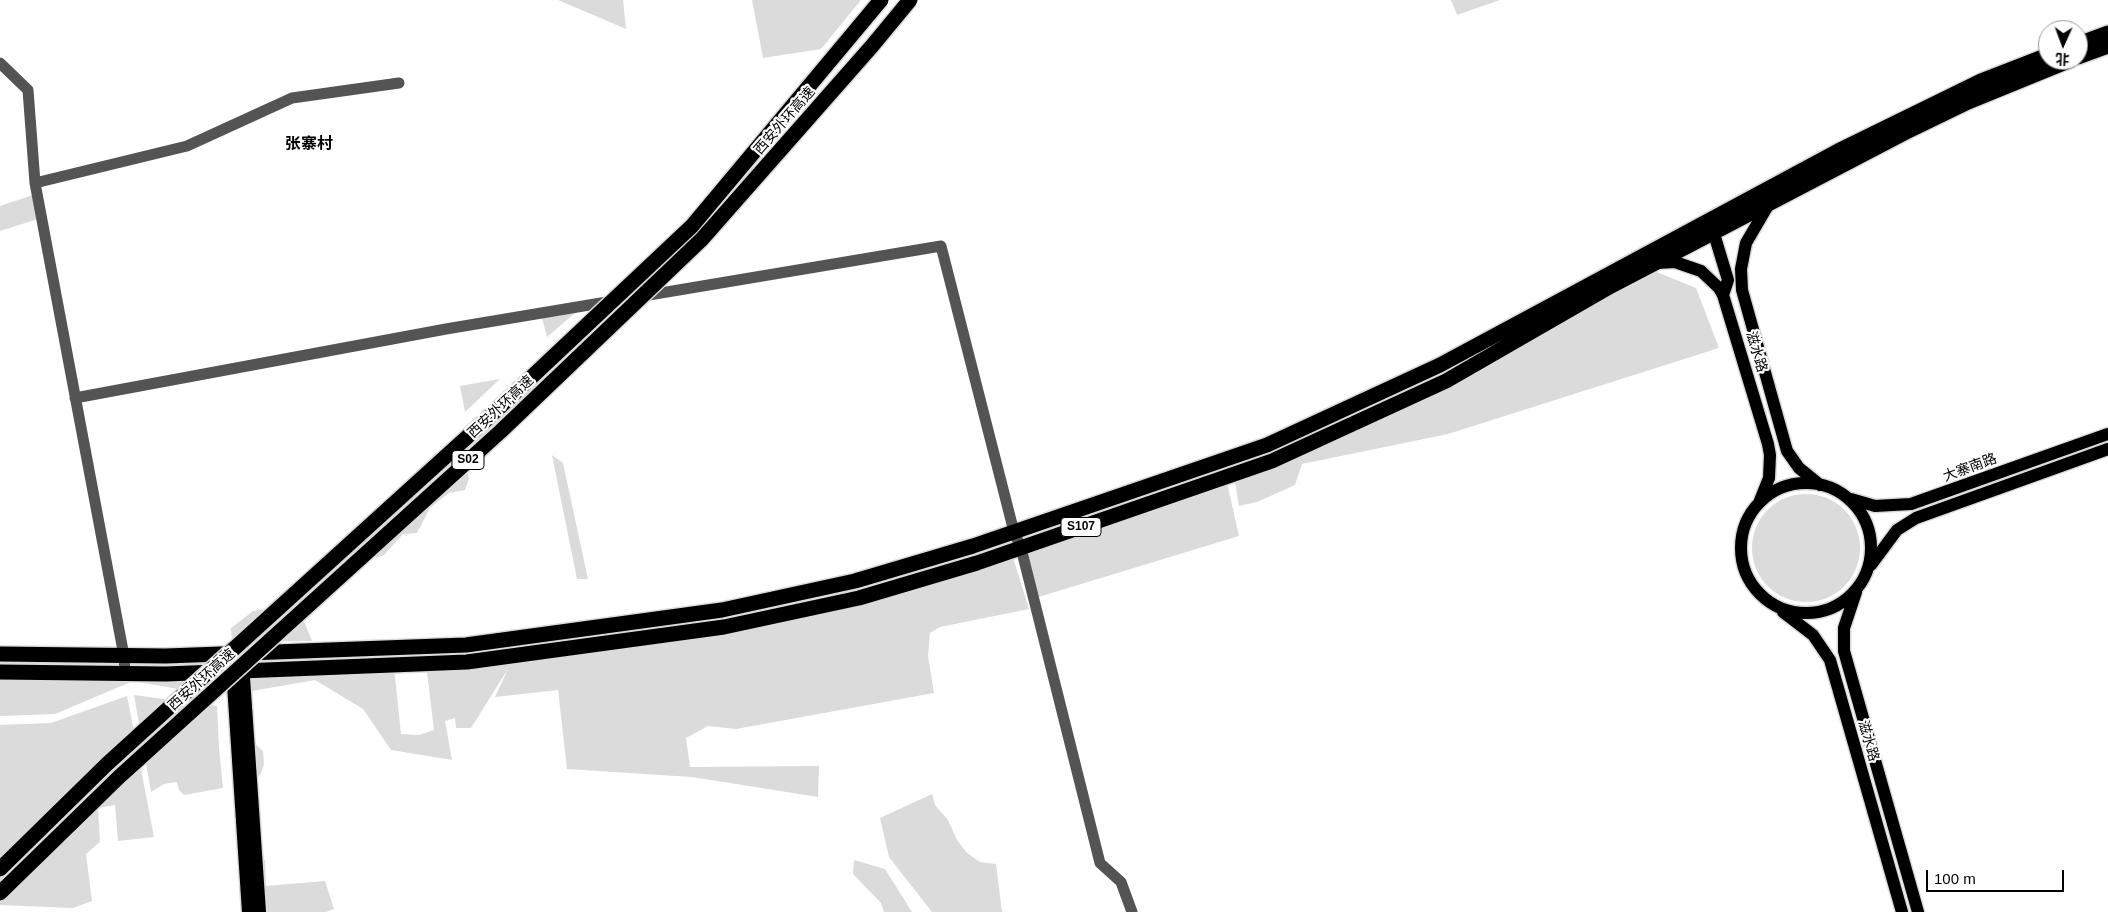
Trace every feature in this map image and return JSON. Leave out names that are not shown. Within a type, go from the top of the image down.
[{"type":"highway","name":"西安外环高速","points":[[0,869],[107,764],[487,419],[692,226],[881,0]]},
{"type":"highway","name":"西安外环高速","points":[[0,894],[119,777],[500,430],[702,240],[910,0]]},
{"type":"highway","points":[[2088,40],[2108,33]]},
{"type":"highway","points":[[2088,54],[2108,46]]},
{"type":"highway","name":"S107","points":[[0,672],[125,673],[238,671],[467,662],[724,627],[859,598],[1021,548],[1272,461],[1446,381],[1603,291],[1655,264],[1712,226],[1838,150],[1981,82],[2038,59]]},
{"type":"highway","name":"S107","points":[[0,654],[124,656],[236,654],[466,645],[722,610],[856,581],[972,546],[1267,445],[1440,365],[1712,226],[1770,202],[1850,159],[1944,113],[2047,70]]},
{"type":"main road","name":"滋水路","points":[[1770,202],[1746,243],[1741,269],[1742,290],[1787,451],[1799,468],[1820,485]]},
{"type":"main road","points":[[1712,226],[1728,280],[1723,296]]},
{"type":"main road","points":[[1655,264],[1668,261],[1694,268],[1712,281],[1723,296]]},
{"type":"main road","points":[[1728,280],[1742,290]]},
{"type":"main road","name":"滋水路","points":[[1723,296],[1770,455],[1769,478],[1759,503]]},
{"type":"main road","name":"大寨南路","points":[[1841,493],[1862,504],[1875,506],[1911,504],[2108,434]]},
{"type":"main road","name":"大寨南路","points":[[1868,569],[1897,530],[1916,518],[2108,449]]},
{"type":"main road","points":[[1798,484],[1820,485],[1841,493],[1858,508],[1868,528],[1872,548],[1868,569],[1858,587],[1843,602],[1824,611],[1804,614],[1783,609],[1769,602],[1751,584],[1742,565],[1741,543],[1746,521],[1759,503],[1777,490],[1798,484]]},
{"type":"main road","name":"滋水路","points":[[1858,587],[1844,628],[1844,651],[1918,912]]},
{"type":"main road","name":"滋水路","points":[[1769,602],[1813,635],[1830,660],[1902,912]]},
{"type":"main road","points":[[236,654],[260,912]]},
{"type":"main road","points":[[238,671],[248,912]]},
{"type":"street","points":[[0,62],[28,90],[34,183],[124,656],[125,673]]},
{"type":"street","points":[[34,183],[187,146],[292,98],[399,83]]},
{"type":"street","points":[[75,398],[446,329],[941,246],[1014,532],[1021,548],[1100,863],[1121,882],[1132,912]]},
{"type":"shaded area","points":[[558,0],[623,0],[626,29]]},
{"type":"shaded area","points":[[752,0],[861,0],[821,49],[763,58]]},
{"type":"shaded area","points":[[1451,0],[1500,0],[1457,15]]},
{"type":"shaded area","points":[[33,195],[38,219],[0,231],[0,206]]},
{"type":"shaded area","points":[[1654,271],[1696,288],[1719,348],[1448,434],[1302,464],[1295,485],[1257,502],[1239,506],[1234,475],[1393,408]]},
{"type":"shaded area","points":[[576,312],[547,337],[542,318]]},
{"type":"shaded area","points":[[500,379],[465,412],[460,386]]},
{"type":"shaded area","points":[[552,455],[563,463],[588,579],[577,579]]},
{"type":"shaded area","points":[[467,468],[469,479],[465,490],[449,493],[430,508],[417,533],[403,534],[384,555],[376,558],[374,555]]},
{"type":"shaded area","points":[[1226,478],[1239,536],[1032,599],[1021,550]]},
{"type":"shaded area","points":[[1806,494],[1827,498],[1844,510],[1856,527],[1860,548],[1856,569],[1844,586],[1827,598],[1806,602],[1785,598],[1768,586],[1756,569],[1752,548],[1756,527],[1768,510],[1785,498]]},
{"type":"shaded area","points":[[1012,554],[1029,609],[940,627],[930,633],[928,656],[934,693],[736,729],[708,726],[686,738],[690,767],[819,766],[818,797],[692,777],[567,769],[558,690],[495,697],[508,669],[471,728],[456,728],[455,718],[445,721],[452,760],[391,750],[363,709],[315,680],[235,694],[259,672],[394,667],[401,734],[419,735],[434,730],[426,664],[722,625]]},
{"type":"shaded area","points":[[297,604],[312,641],[232,642],[231,628],[253,611]]},
{"type":"shaded area","points":[[0,669],[194,673],[218,696],[133,681],[55,714],[0,716]]},
{"type":"shaded area","points":[[134,695],[217,706],[223,788],[184,795],[179,790],[177,782],[164,784],[151,792]]},
{"type":"shaded area","points":[[127,696],[154,837],[118,841],[115,805],[98,808],[100,842],[86,854],[92,901],[73,908],[0,905],[0,725],[51,723]]},
{"type":"shaded area","points":[[238,740],[254,743],[263,751],[264,764],[261,773],[255,781],[260,805],[245,807]]},
{"type":"shaded area","points":[[932,794],[935,805],[948,820],[957,840],[967,853],[980,862],[996,864],[1002,912],[932,912],[889,857],[880,818]]},
{"type":"shaded area","points":[[262,858],[265,860],[266,886],[325,881],[334,909],[326,912],[251,912]]},
{"type":"shaded area","points":[[854,860],[885,869],[912,912],[884,912],[881,903],[853,874]]},
{"type":"district","name":"张寨村","points":[[309,145]]}]
